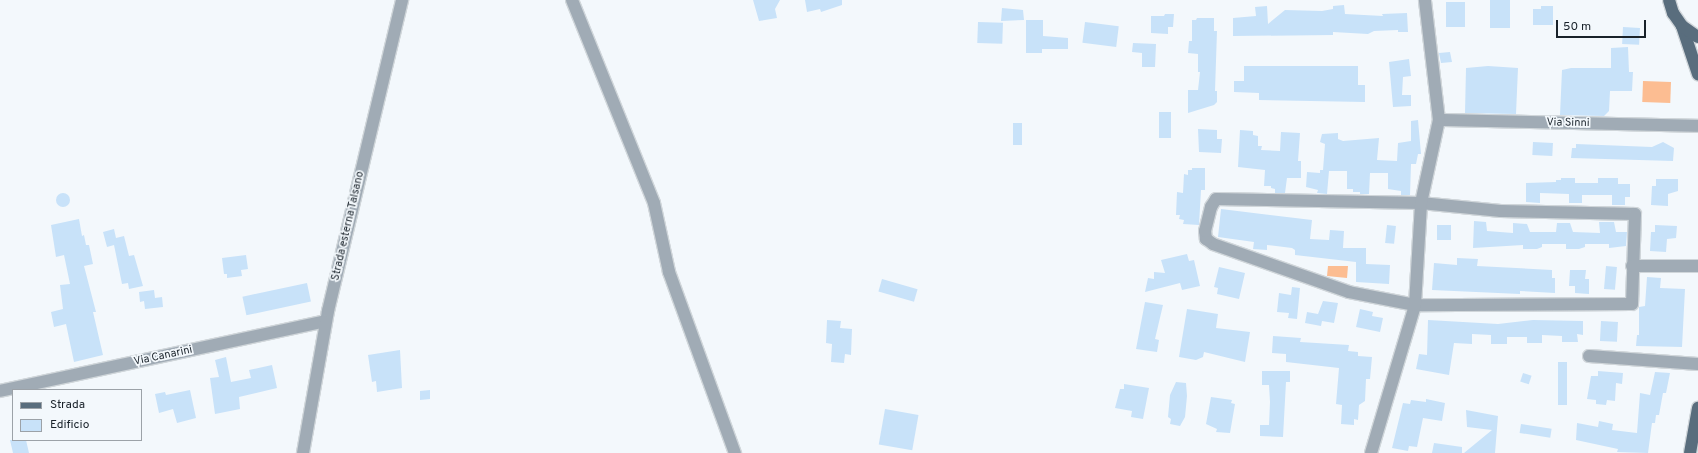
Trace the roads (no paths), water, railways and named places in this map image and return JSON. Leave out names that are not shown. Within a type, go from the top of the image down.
[{"type":"main road","points":[[1669,0],[1673,13],[1682,26],[1698,74]]},
{"type":"main road","points":[[1682,26],[1698,37]]},
{"type":"main road","points":[[1690,453],[1698,408]]},
{"type":"street","name":"Strada esterna Talsano","points":[[303,453],[326,321],[402,0]]},
{"type":"street","points":[[572,0],[654,203],[669,272],[735,453]]},
{"type":"street","points":[[1371,453],[1415,305],[1421,203],[1439,120],[1425,0]]},
{"type":"street","name":"Via Sinni","points":[[1439,120],[1698,126]]},
{"type":"street","points":[[1216,199],[1421,203],[1501,211],[1635,214],[1632,266],[1632,304],[1415,305],[1349,292],[1261,263],[1213,244],[1206,239],[1204,231],[1211,207],[1216,199]]},
{"type":"street","points":[[1632,266],[1698,266]]},
{"type":"street","name":"Via Canarini","points":[[0,391],[326,321]]},
{"type":"street","points":[[1589,356],[1698,364]]}]
